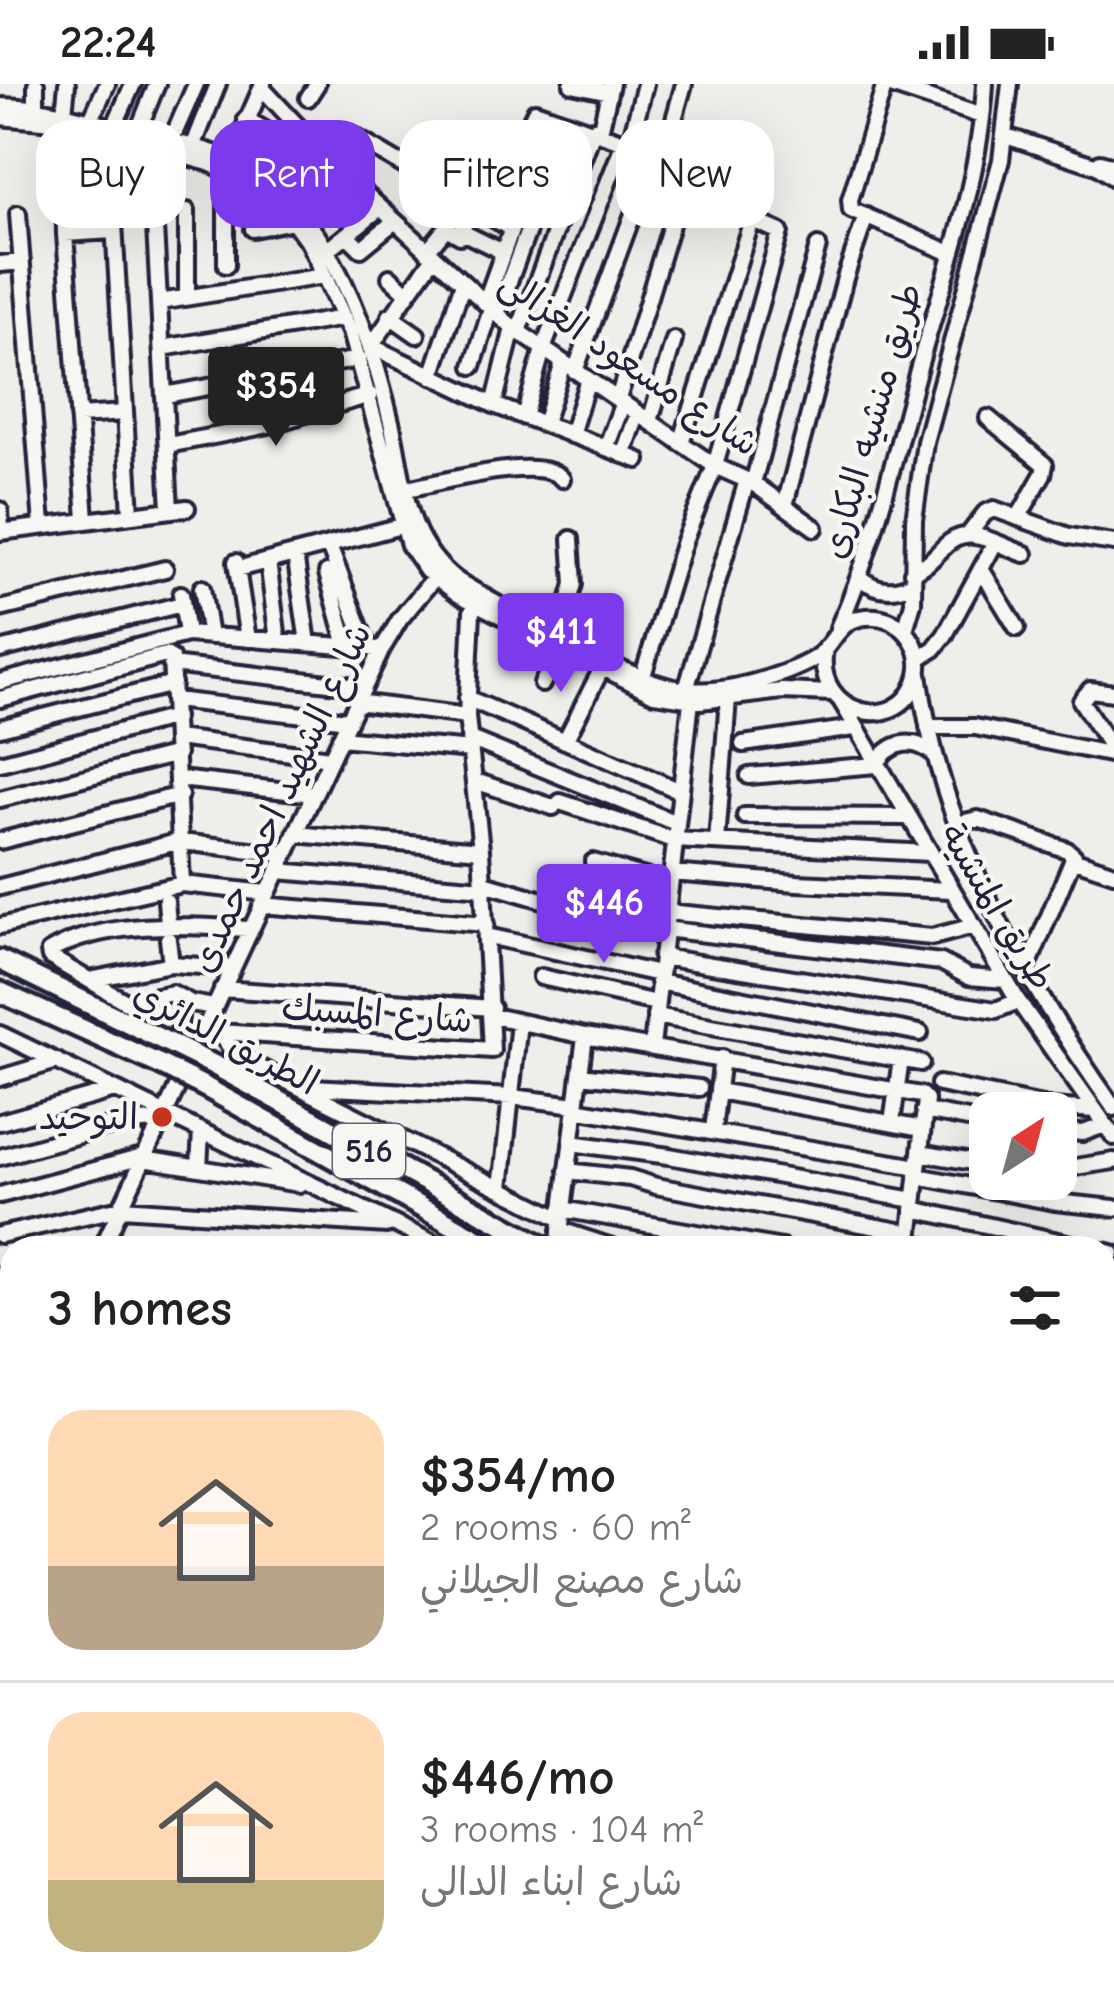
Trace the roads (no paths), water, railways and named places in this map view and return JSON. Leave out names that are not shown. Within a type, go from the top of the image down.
[{"type":"highway","name":"الطريق الدائري","points":[[0,960],[171,1037],[523,1236]]},
{"type":"highway","name":"الطريق الدائري","points":[[0,992],[205,1087],[472,1236]]},
{"type":"street","points":[[36,84],[36,108]]},
{"type":"street","points":[[68,84],[63,118],[65,234],[86,519]]},
{"type":"street","points":[[90,120],[107,84]]},
{"type":"street","points":[[116,120],[133,84]]},
{"type":"street","points":[[143,120],[157,84]]},
{"type":"street","points":[[180,120],[196,84]]},
{"type":"street","points":[[193,147],[218,84]]},
{"type":"street","points":[[308,98],[317,84]]},
{"type":"street","points":[[494,405],[516,330],[610,88],[572,84]]},
{"type":"street","points":[[636,120],[645,84]]},
{"type":"street","points":[[672,120],[683,84]]},
{"type":"street","points":[[951,253],[851,210],[850,205],[885,84],[982,116]]},
{"type":"street","name":"طريق منشيه البكارى","points":[[837,631],[859,577],[973,173],[985,84]]},
{"type":"street","name":"طريق منشيه البكارى","points":[[905,630],[911,612],[915,507],[928,430],[1006,136],[1010,84]]},
{"type":"street","points":[[246,119],[262,86]]},
{"type":"street","name":"شارع مسعود الغزالى","points":[[262,86],[293,120]]},
{"type":"street","points":[[0,106],[36,108],[70,120]]},
{"type":"street","points":[[529,120],[540,111],[567,120]]},
{"type":"street","points":[[0,117],[63,118]]},
{"type":"street","points":[[592,128],[616,138]]},
{"type":"street","points":[[1006,136],[1096,166],[1114,178]]},
{"type":"street","points":[[186,145],[210,155]]},
{"type":"street","points":[[1096,166],[1100,161],[1114,166]]},
{"type":"street","points":[[524,416],[543,349],[616,162]]},
{"type":"street","name":"شارع مسعود الغزالى","points":[[375,203],[516,330],[815,528]]},
{"type":"street","points":[[325,252],[380,208]]},
{"type":"street","points":[[187,212],[188,297]]},
{"type":"street","points":[[18,214],[42,525]]},
{"type":"street","points":[[785,505],[866,216]]},
{"type":"street","points":[[350,228],[361,249],[395,221]]},
{"type":"street","points":[[113,228],[131,514]]},
{"type":"street","points":[[155,228],[170,510]]},
{"type":"street","points":[[226,265],[227,228]]},
{"type":"street","points":[[302,228],[344,318],[412,524],[448,574],[477,599]]},
{"type":"street","points":[[306,228],[325,252],[371,346],[401,526],[414,554],[435,578],[559,642],[688,696],[794,669],[826,649]]},
{"type":"street","points":[[371,346],[443,229],[458,237],[465,228]]},
{"type":"street","points":[[491,309],[512,228]]},
{"type":"street","points":[[472,366],[525,228]]},
{"type":"street","points":[[544,424],[576,371],[628,228]]},
{"type":"street","points":[[606,448],[670,228]]},
{"type":"street","points":[[681,443],[749,228]]},
{"type":"street","points":[[642,679],[684,542],[715,466],[780,232],[771,228]]},
{"type":"street","points":[[65,234],[113,231]]},
{"type":"street","points":[[462,232],[503,252]]},
{"type":"street","points":[[652,1047],[688,696],[818,246]]},
{"type":"street","points":[[0,264],[22,262]]},
{"type":"street","points":[[159,302],[324,275]]},
{"type":"street","points":[[390,277],[407,293]]},
{"type":"street","points":[[432,376],[463,283]]},
{"type":"street","points":[[391,316],[416,335]]},
{"type":"street","points":[[162,348],[344,318]]},
{"type":"street","points":[[371,346],[494,405],[630,458],[674,340]]},
{"type":"street","points":[[165,395],[359,359]]},
{"type":"street","points":[[572,435],[576,371]]},
{"type":"street","points":[[168,446],[269,425],[370,395]]},
{"type":"street","points":[[78,416],[125,413]]},
{"type":"street","points":[[988,418],[1045,465],[1018,518]]},
{"type":"street","points":[[398,491],[526,467],[550,470],[562,479]]},
{"type":"street","points":[[0,510],[1,532],[187,508]]},
{"type":"street","points":[[969,534],[989,510],[1069,536],[1114,543]]},
{"type":"street","points":[[248,639],[237,565],[401,526]]},
{"type":"street","points":[[859,577],[880,589],[897,590],[955,537],[969,534],[1025,554]]},
{"type":"street","points":[[542,684],[574,584],[571,539]]},
{"type":"street","points":[[559,642],[601,670],[654,694],[728,698],[782,691],[837,697],[859,711],[889,709],[912,689],[919,664],[945,635],[995,543]]},
{"type":"street","points":[[0,682],[187,634],[375,648],[329,546]]},
{"type":"street","points":[[295,554],[308,644]]},
{"type":"street","points":[[268,561],[278,641]]},
{"type":"street","points":[[981,568],[1017,628]]},
{"type":"street","points":[[0,609],[165,569]]},
{"type":"street","points":[[327,573],[347,646]]},
{"type":"street","name":"شارع الشهيد احمد حمدى","points":[[108,1236],[364,687],[375,648],[435,578]]},
{"type":"street","points":[[202,588],[210,636]]},
{"type":"street","points":[[0,650],[181,599],[187,634]]},
{"type":"street","name":"شارع المسبك","points":[[203,1030],[488,1052],[494,1045],[466,716],[477,599]]},
{"type":"street","points":[[837,697],[824,672],[826,649],[837,631],[855,619],[876,616],[905,630],[919,664]]},
{"type":"street","points":[[0,699],[166,655],[171,658],[182,884]]},
{"type":"street","points":[[171,664],[364,687]]},
{"type":"street","name":"طريق المنشية","points":[[919,664],[934,754],[988,903],[1114,1108]]},
{"type":"street","points":[[565,741],[601,670]]},
{"type":"street","points":[[1114,693],[1090,690],[1081,701],[1114,754]]},
{"type":"street","points":[[0,728],[173,692],[348,720]]},
{"type":"street","name":"طريق المنشية","points":[[837,697],[1018,1001],[1109,1131]]},
{"type":"street","points":[[467,698],[680,791]]},
{"type":"street","points":[[717,842],[728,698]]},
{"type":"street","points":[[356,702],[466,716]]},
{"type":"street","points":[[0,763],[175,717]]},
{"type":"street","points":[[928,727],[975,727],[1114,754]]},
{"type":"street","points":[[743,744],[854,728]]},
{"type":"street","points":[[340,738],[470,744],[676,823]]},
{"type":"street","points":[[749,776],[876,765],[887,750],[899,744],[918,744],[934,754]]},
{"type":"street","points":[[0,800],[177,746],[330,758]]},
{"type":"street","points":[[475,781],[674,840],[929,854]]},
{"type":"street","points":[[0,841],[179,787],[314,794]]},
{"type":"street","points":[[745,816],[907,817]]},
{"type":"street","points":[[956,824],[986,821],[1114,873]]},
{"type":"street","points":[[295,834],[481,850]]},
{"type":"street","points":[[0,887],[181,842],[286,854]]},
{"type":"street","points":[[1027,970],[1075,860]]},
{"type":"street","points":[[593,862],[670,878],[951,890]]},
{"type":"street","points":[[278,871],[484,886],[664,932],[941,962],[969,977],[1005,980]]},
{"type":"street","points":[[0,926],[182,884],[487,930],[659,978],[920,1033]]},
{"type":"street","points":[[166,902],[168,923]]},
{"type":"street","points":[[666,912],[932,937],[974,926]]},
{"type":"street","points":[[214,1007],[172,994],[131,1004],[50,957],[51,951],[113,932],[168,923],[249,929]]},
{"type":"street","points":[[168,940],[171,964]]},
{"type":"street","points":[[661,957],[996,1010],[1018,1001]]},
{"type":"street","points":[[89,980],[171,964],[232,968]]},
{"type":"street","points":[[541,977],[655,1010],[921,1063]]},
{"type":"street","points":[[222,989],[492,1012],[584,1036],[921,1095],[925,1106],[910,1236]]},
{"type":"street","points":[[171,1037],[181,998]]},
{"type":"street","points":[[501,1188],[519,1022]]},
{"type":"street","points":[[0,1034],[163,1117],[419,1236]]},
{"type":"street","points":[[221,1034],[235,1055],[593,1236]]},
{"type":"street","points":[[559,1236],[584,1036]]},
{"type":"street","points":[[713,1130],[722,1058]]},
{"type":"street","points":[[892,1123],[902,1059]]},
{"type":"street","points":[[0,1078],[57,1061]]},
{"type":"street","points":[[580,1075],[699,1088]]},
{"type":"street","points":[[939,1084],[1052,1107],[1094,1110]]},
{"type":"street","points":[[303,1087],[512,1097],[918,1165],[1054,1202],[1114,1208]]},
{"type":"street","points":[[0,1122],[115,1090]]},
{"type":"street","points":[[718,1091],[922,1129]]},
{"type":"street","points":[[925,1106],[969,1118]]},
{"type":"street","points":[[0,1156],[163,1117]]},
{"type":"street","points":[[199,1168],[201,1131]]},
{"type":"street","points":[[1077,1133],[1109,1131]]},
{"type":"street","points":[[571,1143],[781,1176],[1041,1236]]},
{"type":"street","points":[[781,1176],[786,1143]]},
{"type":"street","points":[[0,1195],[143,1158],[316,1187]]},
{"type":"street","points":[[1077,1166],[1114,1160]]},
{"type":"street","points":[[918,1165],[969,1165]]},
{"type":"street","points":[[567,1171],[630,1178],[886,1236]]},
{"type":"street","points":[[0,1235],[121,1208],[399,1226]]},
{"type":"street","points":[[561,1219],[691,1236]]},
{"type":"place","name":"التوحيد","points":[[162,1117]]}]
